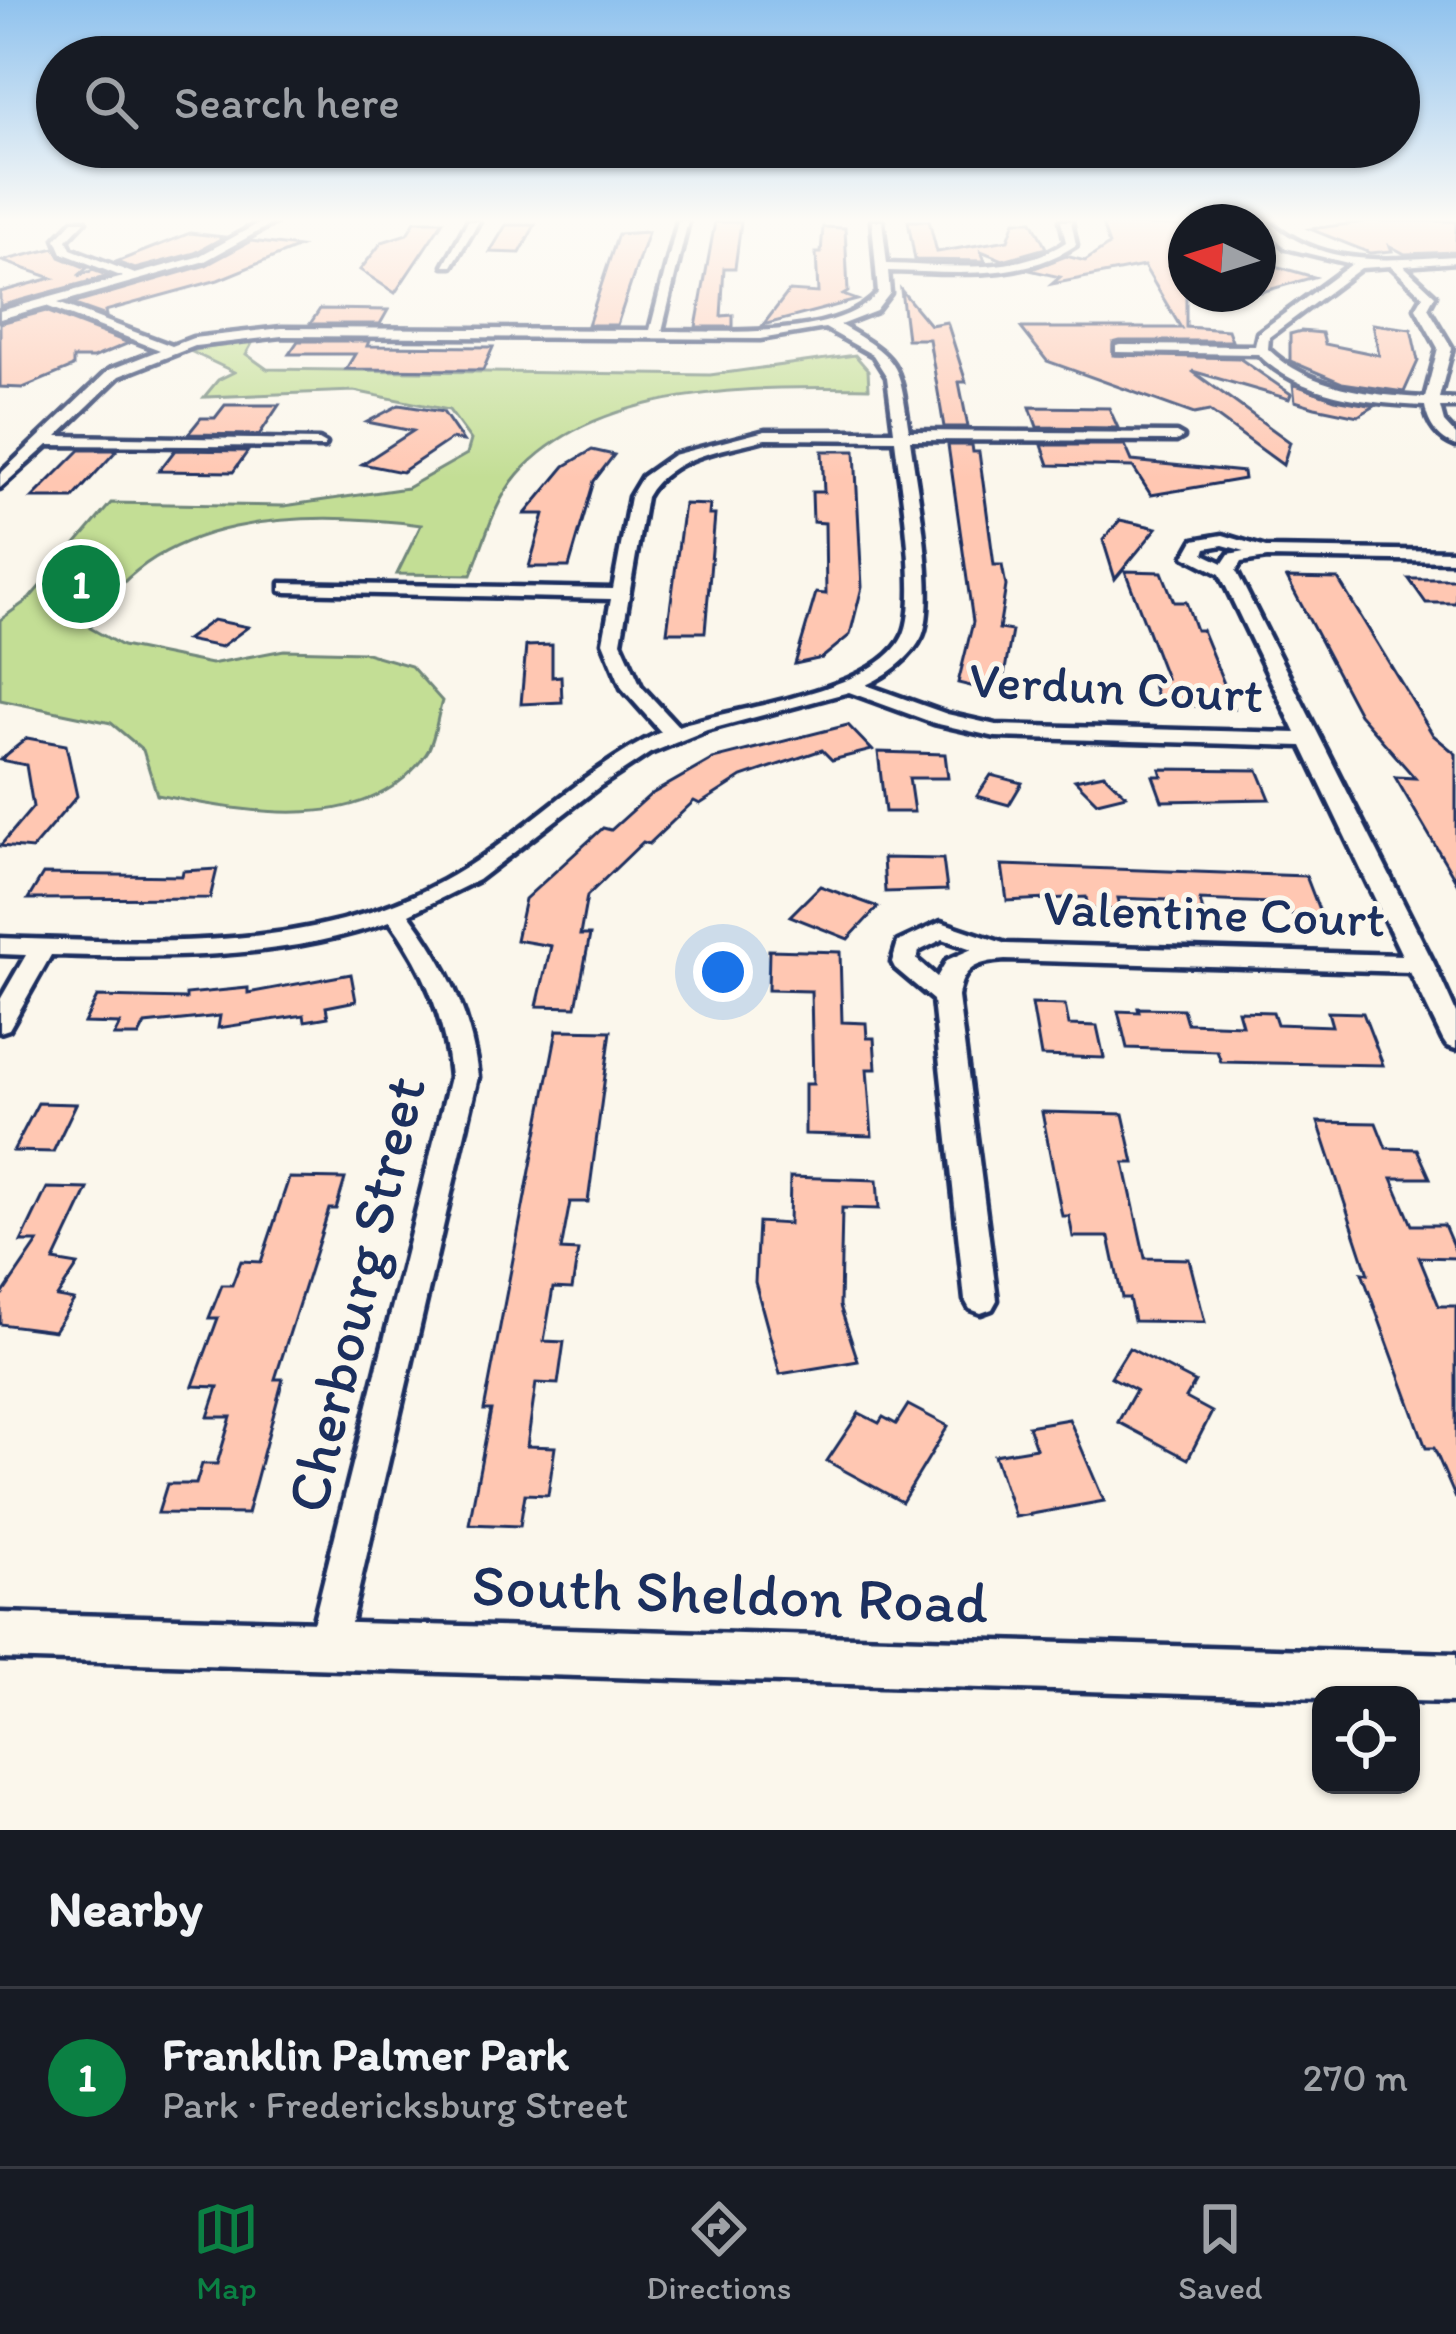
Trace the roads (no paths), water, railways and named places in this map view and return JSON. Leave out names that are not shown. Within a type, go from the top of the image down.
[{"type":"street","points":[[0,315],[30,306]]},
{"type":"street","points":[[57,306],[168,349]]},
{"type":"street","points":[[655,335],[662,306]]},
{"type":"street","points":[[0,483],[108,377],[168,349],[282,332],[760,335],[830,325],[869,306]]},
{"type":"street","points":[[1261,350],[1263,336],[1305,306]]},
{"type":"street","points":[[1423,306],[1444,340],[1431,403],[1435,426],[1456,442]]},
{"type":"street","points":[[0,946],[241,945],[311,934],[394,910],[470,874],[604,771],[674,734],[848,686],[900,654],[920,617],[892,368],[878,352],[830,325]]},
{"type":"street","points":[[1121,349],[1261,350],[1278,366],[1319,384],[1456,403]]},
{"type":"street","points":[[674,734],[632,688],[616,660],[611,628],[638,497],[648,479],[667,464],[715,444],[765,436],[1175,436]]},
{"type":"street","points":[[44,440],[319,444]]},
{"type":"street","points":[[1267,553],[1223,540],[1200,544],[1194,556],[1227,571],[1456,1040]]},
{"type":"street","points":[[1227,571],[1235,558],[1267,553],[1456,556]]},
{"type":"street","points":[[287,587],[618,594]]},
{"type":"street","name":"Verdun Court","points":[[848,686],[940,719],[996,730],[1313,740]]},
{"type":"street","name":"Cherbourg Street","points":[[327,1645],[464,1077],[461,1034],[448,993],[424,948],[394,910]]},
{"type":"street","name":"Valentine Court","points":[[945,997],[904,962],[907,947],[941,930],[1005,952]]},
{"type":"street","points":[[0,1023],[43,947]]},
{"type":"street","name":"Valentine Court","points":[[945,997],[946,973],[956,962],[1005,952],[1421,964]]},
{"type":"street","points":[[945,997],[982,1300]]},
{"type":"street","name":"South Sheldon Road","points":[[0,1636],[1456,1678]]},
{"type":"place","name":"Franklin Palmer Park","points":[[81,584]]}]
